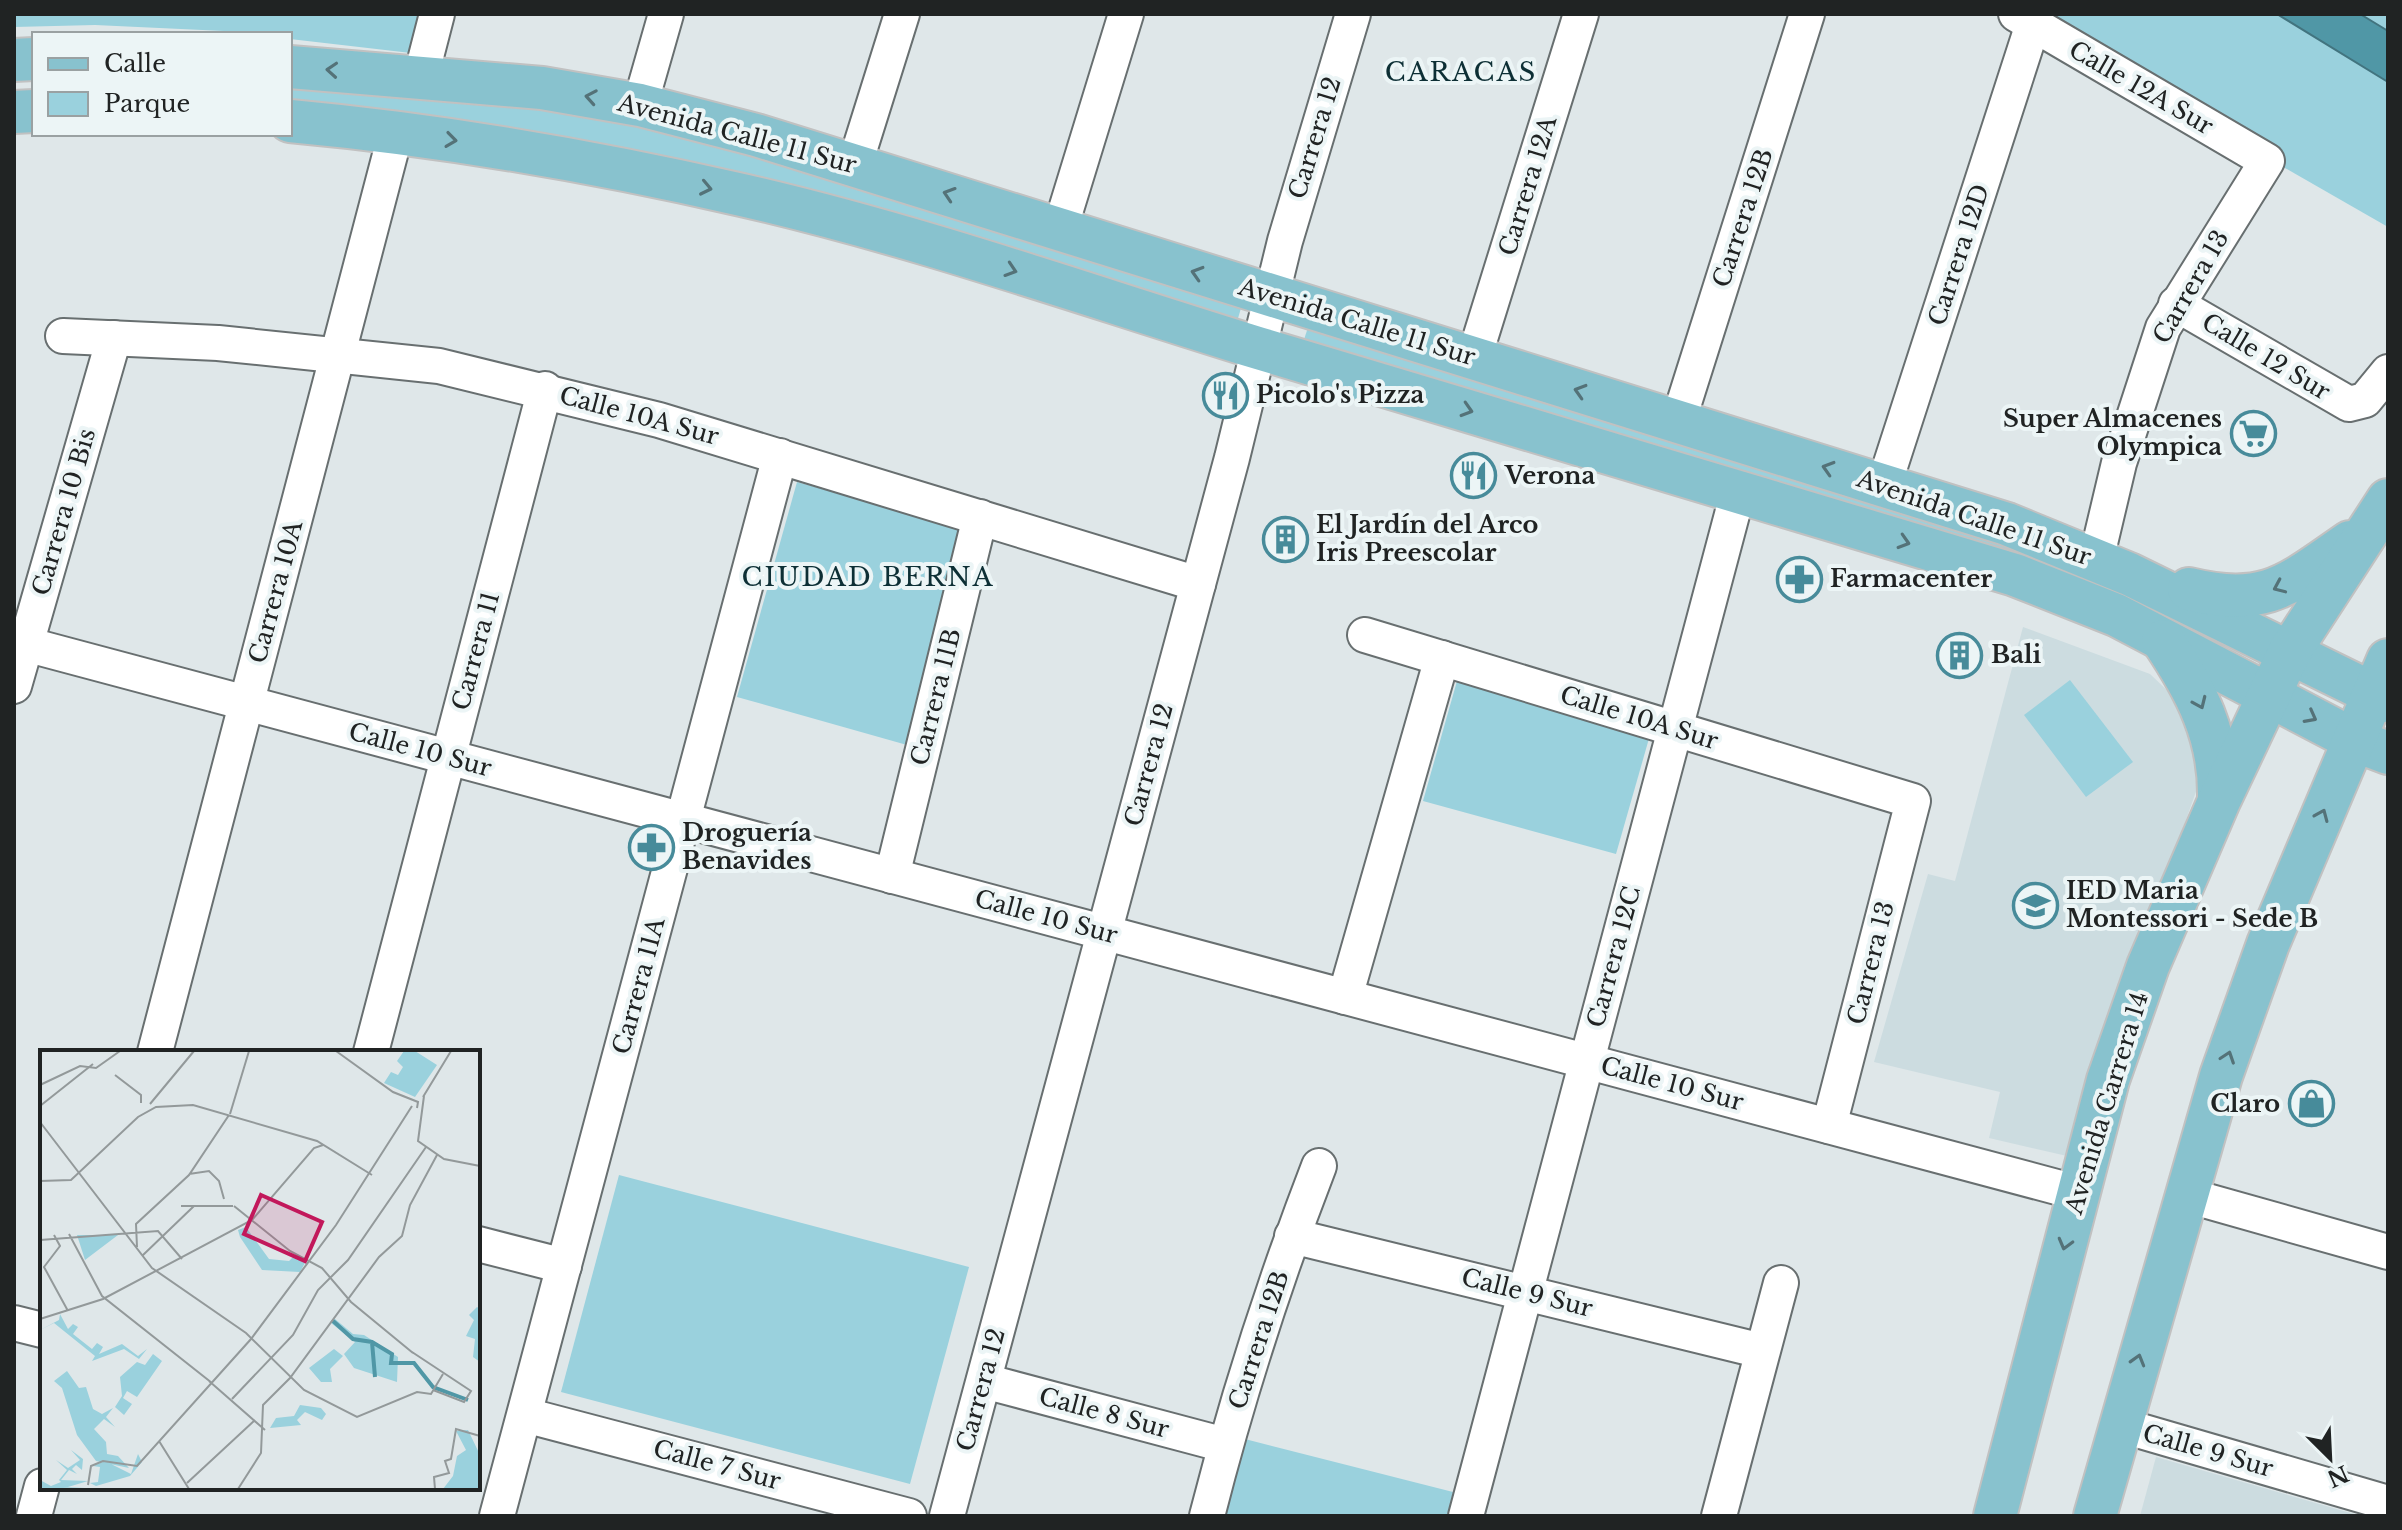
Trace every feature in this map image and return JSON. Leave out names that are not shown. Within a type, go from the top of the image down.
[{"type":"main road","name":"Avenida Calle 11 Sur","points":[[292,67],[542,88],[640,105],[855,164],[2007,524],[2113,567],[2290,651],[2383,685]]},
{"type":"main road","name":"Avenida Calle 11 Sur","points":[[292,121],[509,148],[742,195],[985,262],[1258,348],[2015,575],[2078,599],[2160,637],[2371,746]]},
{"type":"main road","points":[[2113,567],[2223,597],[2261,594],[2295,580],[2378,515]]},
{"type":"main road","name":"Avenida Carrera 14","points":[[1995,1516],[2126,1024],[2219,801],[2268,694],[2290,651],[2378,515]]},
{"type":"main road","points":[[2160,637],[2190,681],[2207,717],[2217,758],[2219,801]]},
{"type":"main road","points":[[2095,1516],[2221,1076],[2268,944],[2371,746],[2383,685]]},
{"type":"street","points":[[421,76],[437,14]]},
{"type":"street","points":[[640,105],[666,14]]},
{"type":"street","points":[[855,164],[902,14]]},
{"type":"street","points":[[1060,229],[1126,14]]},
{"type":"street","name":"Carrera 12","points":[[947,1516],[1198,584],[1272,295],[1353,14]]},
{"type":"street","name":"Carrera 12A","points":[[1474,358],[1581,14]]},
{"type":"street","name":"Carrera 12B","points":[[1678,422],[1807,14]]},
{"type":"street","name":"Calle 12A Sur","points":[[2025,19],[2267,161]]},
{"type":"street","name":"Carrera 12D","points":[[1884,485],[2025,19]]},
{"type":"street","name":"Carrera 10A","points":[[156,1050],[396,132]]},
{"type":"street","name":"Carrera 13","points":[[2113,567],[2119,463],[2155,349],[2176,304],[2267,161]]},
{"type":"street","name":"Calle 12 Sur","points":[[2176,304],[2341,401],[2357,403],[2372,394],[2388,372]]},
{"type":"street","name":"Calle 10A Sur","points":[[63,336],[338,353],[439,366],[545,389],[780,456],[1198,584]]},
{"type":"street","name":"Carrera 10 Bis","points":[[14,686],[20,643],[114,338]]},
{"type":"street","name":"Carrera 11","points":[[372,1050],[545,389]]},
{"type":"street","name":"Carrera 11A","points":[[497,1516],[780,456]]},
{"type":"street","name":"Carrera 12C","points":[[1466,1516],[1738,492]]},
{"type":"street","name":"Carrera 11B","points":[[892,876],[980,517]]},
{"type":"street","name":"Calle 10A Sur","points":[[1365,635],[1913,801]]},
{"type":"street","name":"Calle 10 Sur","points":[[20,643],[2079,1193]]},
{"type":"street","points":[[1345,997],[1442,658]]},
{"type":"street","name":"Carrera 13","points":[[1829,1126],[1913,801]]},
{"type":"street","name":"Carrera 12B","points":[[1207,1516],[1225,1445],[1292,1236],[1319,1166]]},
{"type":"street","points":[[2186,1195],[2388,1252]]},
{"type":"street","name":"Calle 9 Sur","points":[[1292,1236],[1762,1351]]},
{"type":"street","points":[[480,1245],[564,1266]]},
{"type":"street","points":[[1719,1516],[1781,1283]]},
{"type":"street","points":[[14,1323],[40,1330]]},
{"type":"street","name":"Calle 8 Sur","points":[[984,1381],[1225,1445]]},
{"type":"street","name":"Calle 7 Sur","points":[[525,1415],[909,1516]]},
{"type":"street","name":"Calle 9 Sur","points":[[2120,1425],[2388,1503]]},
{"type":"street","points":[[34,1516],[41,1490]]},
{"type":"shaded area","points":[[2277,14],[2360,14],[2388,31],[2388,82]]},
{"type":"shaded area","name":"IED Maria Montessori - Sede B","points":[[2023,627],[2150,674],[2170,693],[2198,751],[2198,786],[2067,1156],[1989,1138],[2000,1092],[1874,1062],[1928,874],[1955,881]]},
{"type":"shaded area","points":[[2156,1457],[2361,1516],[2140,1516]]},
{"type":"green space","points":[[14,14],[420,14],[411,53],[292,39],[292,32],[95,25],[14,27]]},
{"type":"green space","points":[[2044,14],[2388,14],[2388,227],[2271,160]]},
{"type":"green space","points":[[292,77],[654,120],[1244,298],[1236,325],[292,105]]},
{"type":"green space","points":[[1310,321],[2002,534],[2227,640],[2221,649],[1302,346]]},
{"type":"green space","points":[[797,482],[968,529],[907,745],[737,697]]},
{"type":"green space","points":[[1459,674],[1652,728],[1616,854],[1423,801]]},
{"type":"green space","points":[[2070,680],[2133,762],[2086,797],[2024,715]]},
{"type":"green space","points":[[619,1175],[969,1267],[910,1484],[561,1392]]},
{"type":"green space","points":[[1241,1438],[1453,1492],[1447,1516],[1221,1516]]},
{"type":"place","name":"Picolo's Pizza","points":[[1225,395]]},
{"type":"place","name":"Super Almacenes Olympica","points":[[2253,433]]},
{"type":"place","name":"Verona","points":[[1474,476]]},
{"type":"place","name":"El Jardín del Arco Iris Preescolar","points":[[1285,539]]},
{"type":"place","name":"Farmacenter","points":[[1799,579]]},
{"type":"place","name":"Bali","points":[[1960,655]]},
{"type":"place","name":"Droguería Benavides","points":[[651,847]]},
{"type":"place","name":"IED Maria Montessori - Sede B","points":[[2035,905]]},
{"type":"place","name":"Claro","points":[[2311,1104]]},
{"type":"district","name":"CARACAS","points":[[1461,72]]},
{"type":"district","name":"CIUDAD BERNA","points":[[868,577]]}]
